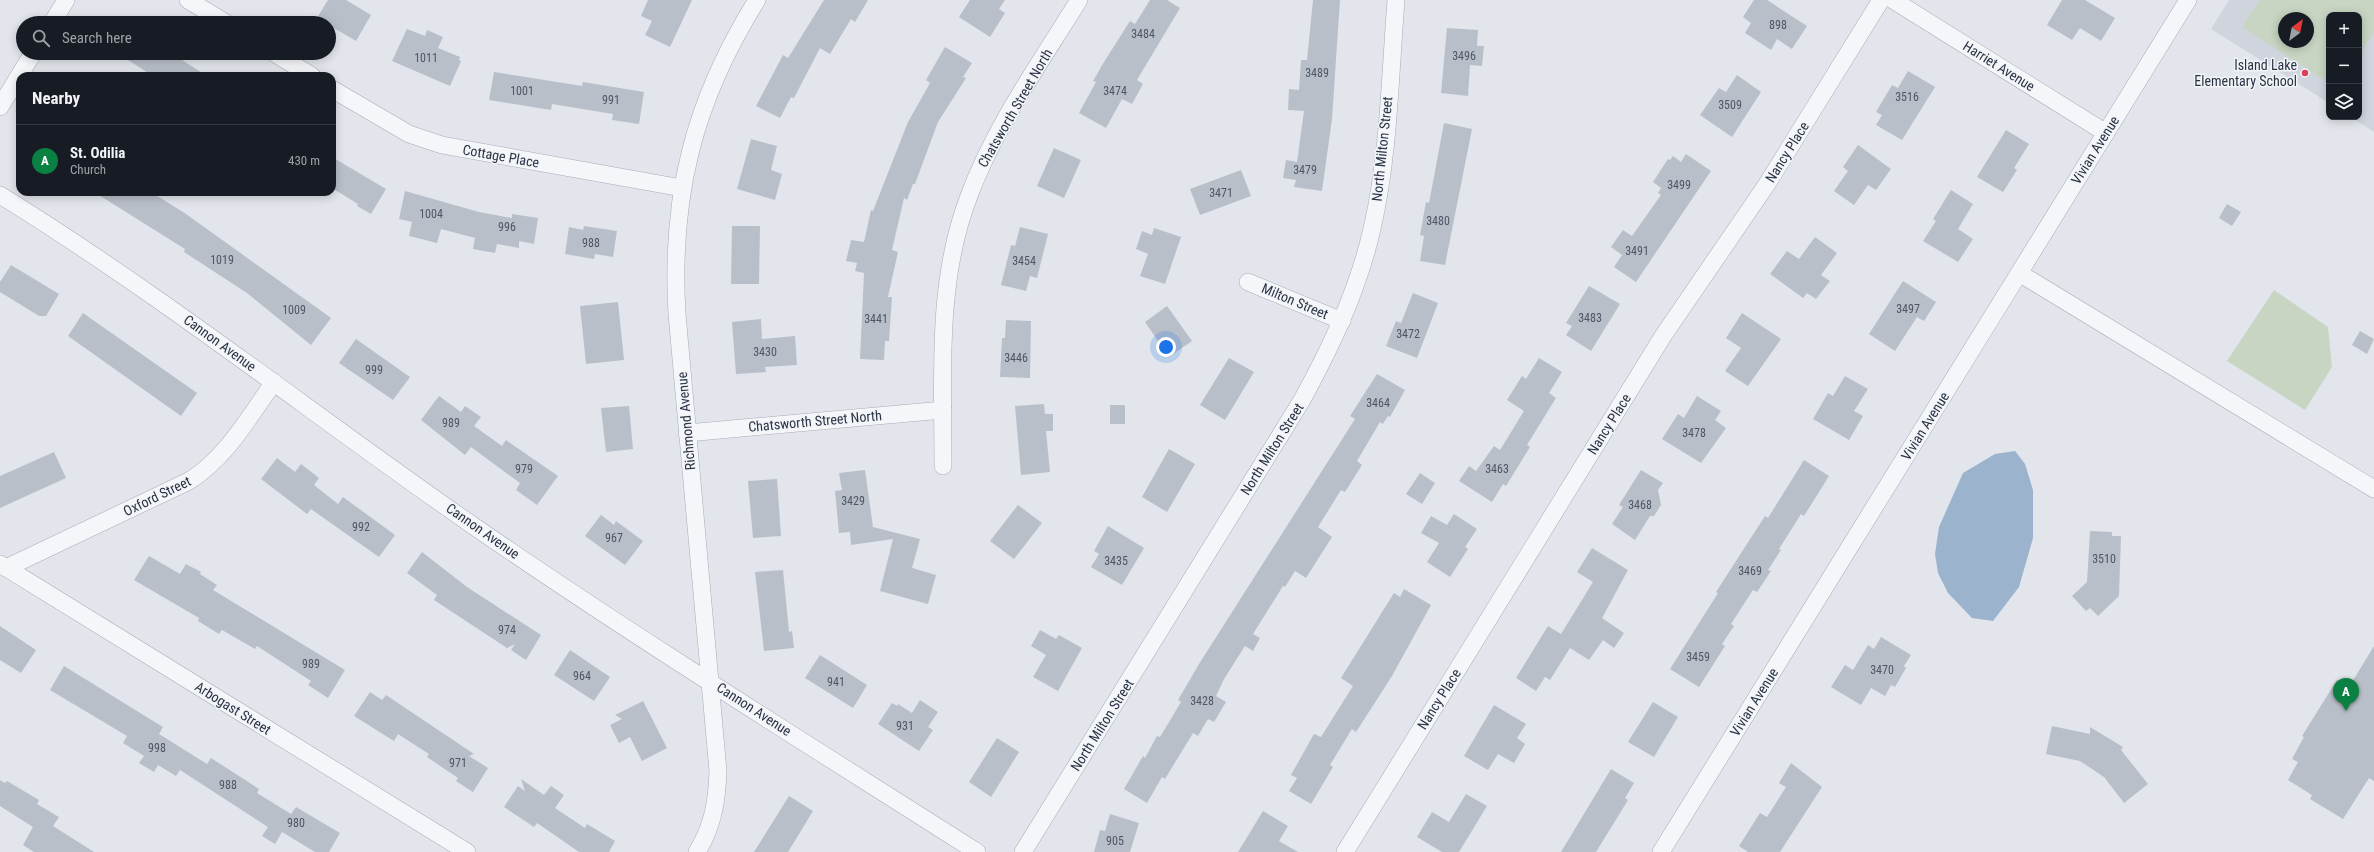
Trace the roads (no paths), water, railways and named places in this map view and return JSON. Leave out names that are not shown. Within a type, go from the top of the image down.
[{"type":"street","points":[[56,16],[66,0]]},
{"type":"street","points":[[188,0],[214,16]]},
{"type":"street","name":"Richmond Avenue","points":[[697,852],[711,825],[717,801],[718,771],[687,433],[675,277],[676,232],[682,188],[689,153],[704,105],[723,59],[757,0]]},
{"type":"street","name":"Chatsworth Street North","points":[[943,466],[944,332],[948,282],[956,239],[968,196],[986,156],[1007,117],[1079,0]]},
{"type":"street","name":"North Milton Street","points":[[1023,852],[1302,400],[1327,355],[1342,321],[1358,277],[1372,229],[1380,182],[1396,0]]},
{"type":"street","name":"Nancy Place","points":[[1345,852],[1655,349],[1767,184],[1881,0]]},
{"type":"street","name":"Harriet Avenue","points":[[1893,0],[2106,133]]},
{"type":"street","name":"Vivian Avenue","points":[[1661,852],[2188,0]]},
{"type":"street","points":[[21,72],[29,60]]},
{"type":"street","points":[[286,60],[305,72]]},
{"type":"street","points":[[0,107],[16,81]]},
{"type":"street","name":"Cottage Place","points":[[336,90],[409,134],[442,145],[682,188]]},
{"type":"street","name":"Cannon Avenue","points":[[0,196],[122,273],[480,530],[570,591],[977,852]]},
{"type":"street","points":[[2020,273],[2374,489]]},
{"type":"street","name":"Milton Street","points":[[1248,282],[1342,321]]},
{"type":"street","name":"Oxford Street","points":[[3,566],[189,481],[206,471],[222,453],[274,382]]},
{"type":"street","name":"Chatsworth Street North","points":[[687,433],[943,410]]},
{"type":"street","name":"Arbogast Street","points":[[3,566],[467,852]]},
{"type":"water","points":[[2015,451],[2025,464],[2033,490],[2033,538],[2019,587],[1993,621],[1972,618],[1948,593],[1938,573],[1935,554],[1939,527],[1963,473],[1995,454]]},
{"type":"place","name":"Island Lake Elementary School","points":[[2305,73]]},
{"type":"place","name":"St. Odilia","points":[[2346,711]]}]
